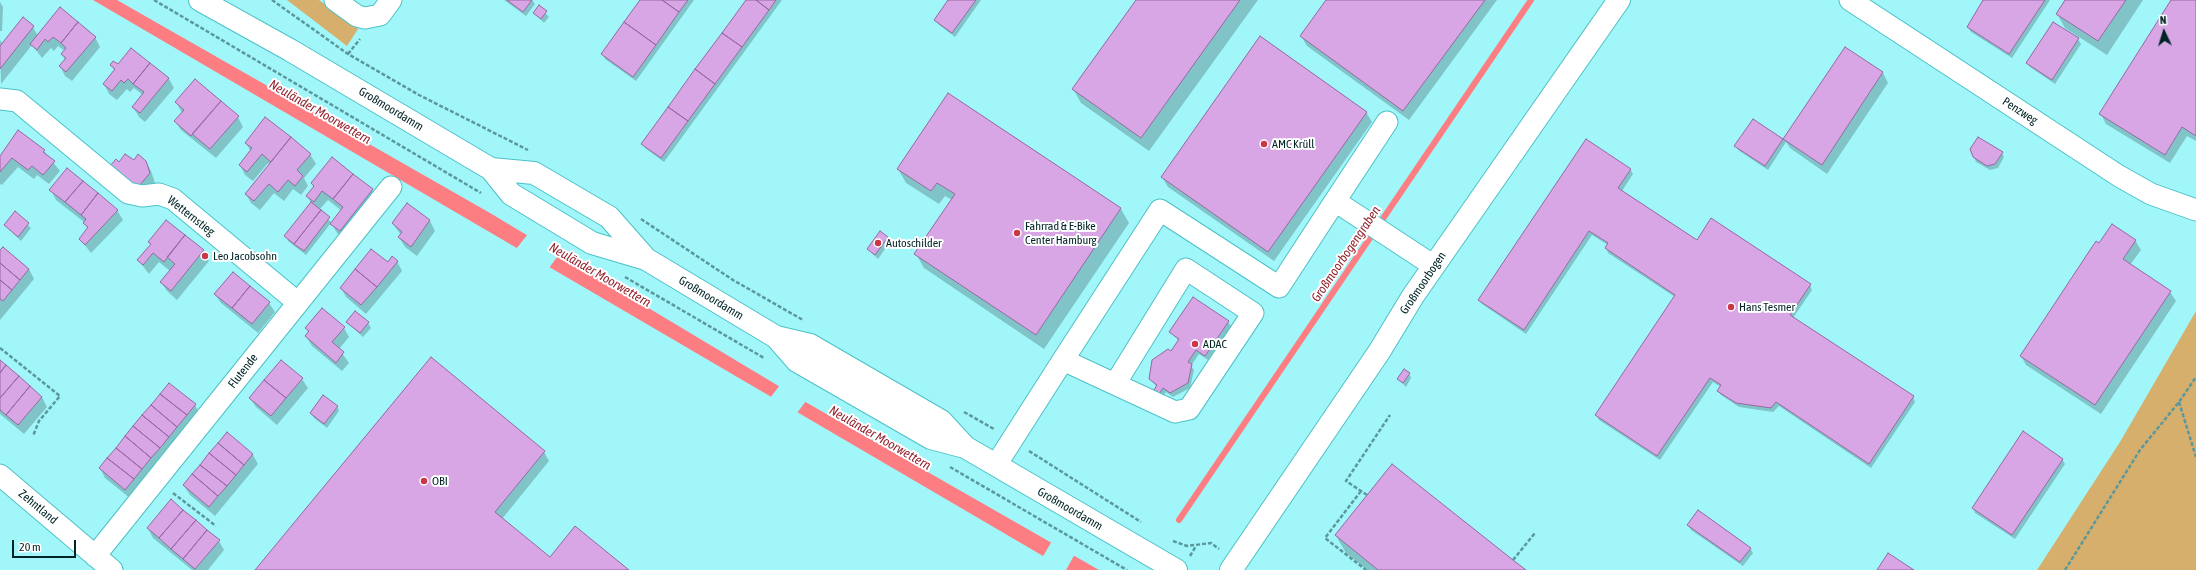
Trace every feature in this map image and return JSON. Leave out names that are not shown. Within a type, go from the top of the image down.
[{"type":"main road","name":"Großmoordamm","points":[[200,0],[290,50],[491,169],[511,194],[592,243],[646,259],[776,337],[810,345],[941,421],[965,447]]},
{"type":"main road","name":"Großmoordamm","points":[[217,0],[290,50]]},
{"type":"main road","name":"Großmoorbogen","points":[[1235,565],[1379,352],[1434,266],[1619,0]]},
{"type":"main road","name":"Großmoordamm","points":[[491,169],[534,173],[609,217],[646,259]]},
{"type":"main road","name":"Großmoordamm","points":[[776,337],[797,361],[810,369],[931,438],[965,447],[1176,570]]},
{"type":"main road","points":[[810,369],[844,365]]},
{"type":"street","points":[[336,0],[361,18],[370,18],[386,7]]},
{"type":"street","name":"Penzweg","points":[[1852,0],[2119,176],[2151,194],[2196,210]]},
{"type":"street","name":"Wetternstieg","points":[[0,98],[17,101],[128,193],[142,196],[159,194],[173,199],[297,302]]},
{"type":"street","points":[[996,465],[1160,210],[1279,287],[1387,122]]},
{"type":"street","name":"Flutende","points":[[95,556],[297,302],[391,187]]},
{"type":"street","points":[[1335,201],[1386,236],[1434,266]]},
{"type":"street","points":[[1063,360],[1115,384],[1176,412],[1189,409],[1254,313],[1186,269],[1115,384]]},
{"type":"street","name":"Zehntland","points":[[0,475],[112,570]]},
{"type":"path","points":[[154,0],[484,194]]},
{"type":"path","points":[[272,0],[348,54],[419,95],[532,152]]},
{"type":"path","points":[[637,216],[733,280],[809,323]]},
{"type":"path","points":[[620,274],[768,360]]},
{"type":"path","points":[[0,348],[60,396],[39,421],[33,436]]},
{"type":"path","points":[[2065,570],[2140,450],[2179,402],[2196,376]]},
{"type":"path","points":[[2179,402],[2196,457]]},
{"type":"path","points":[[957,408],[1143,524]]},
{"type":"path","points":[[1367,495],[1346,481],[1390,415]]},
{"type":"path","points":[[946,465],[1126,570]]},
{"type":"path","points":[[156,481],[216,526]]},
{"type":"path","points":[[1361,491],[1324,538],[1366,570]]},
{"type":"path","points":[[1513,560],[1536,533]]},
{"type":"path","points":[[1168,538],[1187,546],[1211,543],[1235,565]]},
{"type":"shaded area","points":[[93,0],[117,0],[490,213],[802,400],[1099,570],[1067,570]]},
{"type":"shaded area","points":[[287,0],[319,0],[358,29],[347,46]]},
{"type":"shaded area","points":[[2196,311],[2196,570],[2037,570],[2120,442]]},
{"type":"pier","points":[[528,234],[560,253],[549,268],[516,249]]},
{"type":"pier","points":[[780,385],[806,401],[797,413],[770,398]]},
{"type":"pier","points":[[1052,541],[1075,554],[1066,570],[1042,558]]},
{"type":"building","points":[[507,0],[532,0],[523,12]]},
{"type":"building","points":[[640,0],[662,0],[679,12],[656,45],[624,22]]},
{"type":"building","points":[[662,0],[688,0],[679,12]]},
{"type":"building","points":[[746,0],[756,0],[769,10],[742,47],[722,33]]},
{"type":"building","points":[[756,0],[776,0],[769,10]]},
{"type":"building","points":[[948,0],[976,0],[952,33],[934,20]]},
{"type":"building","points":[[1136,0],[1240,0],[1141,138],[1072,89]]},
{"type":"building","points":[[1326,0],[1485,0],[1403,111],[1300,36]]},
{"type":"building","points":[[1983,0],[2045,0],[2009,54],[1967,27]]},
{"type":"building","points":[[2065,0],[2126,0],[2098,41],[2056,14]]},
{"type":"building","points":[[2171,0],[2196,0],[2196,136],[2182,127],[2165,155],[2099,114]]},
{"type":"building","points":[[539,5],[547,11],[541,19],[533,13]]},
{"type":"building","points":[[60,7],[78,22],[61,43],[53,37],[48,42],[45,39],[37,50],[30,44]]},
{"type":"building","points":[[23,17],[34,26],[0,69],[0,46]]},
{"type":"building","points":[[78,22],[96,37],[66,72],[59,66],[66,58],[61,54],[66,48],[61,43]]},
{"type":"building","points":[[624,22],[656,45],[633,77],[601,54]]},
{"type":"building","points":[[2053,22],[2079,38],[2052,80],[2026,63]]},
{"type":"building","points":[[722,33],[742,47],[715,84],[695,69]]},
{"type":"building","name":"AMC Krüll","points":[[1260,36],[1367,112],[1268,252],[1161,177]]},
{"type":"building","points":[[1845,47],[1883,72],[1822,165],[1783,139]]},
{"type":"building","points":[[131,48],[150,63],[133,84],[128,79],[124,83],[121,80],[112,91],[103,84],[115,69],[110,65],[113,61],[118,64]]},
{"type":"building","points":[[150,63],[169,78],[140,113],[132,107],[144,92],[133,84]]},
{"type":"building","points":[[695,69],[715,84],[688,121],[668,107]]},
{"type":"building","points":[[195,79],[221,101],[191,136],[174,121],[184,110],[175,102]]},
{"type":"building","name":"Fahrrad & E-Bike Center Hamburg","points":[[948,93],[1121,208],[1036,335],[914,254],[955,194],[937,183],[931,191],[897,169]]},
{"type":"building","points":[[221,101],[239,116],[210,149],[192,134]]},
{"type":"building","points":[[668,107],[688,121],[661,158],[641,144]]},
{"type":"building","points":[[265,117],[291,137],[271,162],[262,154],[247,172],[239,165],[252,148],[245,143]]},
{"type":"building","points":[[1753,119],[1783,139],[1765,166],[1734,146]]},
{"type":"building","points":[[18,130],[45,150],[43,152],[55,161],[43,175],[32,166],[28,170],[12,158],[0,172],[0,156]]},
{"type":"building","points":[[291,137],[311,154],[297,170],[303,176],[295,186],[288,180],[278,192],[269,184],[254,201],[245,194]]},
{"type":"building","points":[[1978,137],[2003,152],[1995,164],[1987,166],[1973,157],[1970,149]]},
{"type":"building","name":"Hans Tesmer","points":[[1586,139],[1631,169],[1618,188],[1697,240],[1711,218],[1811,284],[1790,315],[1914,396],[1869,464],[1776,402],[1771,408],[1736,403],[1717,391],[1721,385],[1710,378],[1657,456],[1595,415],[1675,295],[1605,248],[1608,243],[1589,231],[1524,330],[1478,300]]},
{"type":"building","points":[[125,154],[134,160],[138,154],[146,161],[150,173],[139,186],[131,187],[110,166],[116,159],[119,162]]},
{"type":"building","points":[[332,157],[353,174],[333,199],[322,191],[314,202],[306,196],[314,186],[311,183]]},
{"type":"building","points":[[67,168],[83,181],[65,202],[49,190]]},
{"type":"building","points":[[353,174],[373,189],[340,231],[330,224],[343,207],[333,199]]},
{"type":"building","points":[[83,181],[98,193],[81,215],[65,202]]},
{"type":"building","points":[[98,193],[118,210],[85,245],[79,239],[88,227],[83,223],[86,219],[81,215]]},
{"type":"building","points":[[311,202],[321,210],[294,244],[284,236]]},
{"type":"building","points":[[407,203],[430,220],[411,247],[398,237],[402,232],[392,223]]},
{"type":"building","points":[[321,210],[330,217],[304,251],[294,244]]},
{"type":"building","points":[[15,211],[29,223],[18,237],[4,225]]},
{"type":"building","points":[[166,220],[185,235],[164,262],[153,253],[143,265],[137,260],[151,244],[148,242]]},
{"type":"building","points":[[2112,224],[2136,240],[2123,259],[2171,291],[2095,405],[2020,356],[2096,241],[2099,243]]},
{"type":"building","name":"Autoschilder","points":[[880,231],[888,237],[875,255],[867,249]]},
{"type":"building","points":[[185,235],[204,250],[171,291],[160,282],[175,264],[167,257]]},
{"type":"building","points":[[3,247],[29,269],[20,280],[0,263],[0,250]]},
{"type":"building","points":[[371,249],[388,262],[392,256],[398,261],[377,287],[355,269]]},
{"type":"building","points":[[0,263],[20,280],[12,290],[0,280]]},
{"type":"building","points":[[355,269],[377,287],[361,305],[340,288]]},
{"type":"building","points":[[233,272],[250,286],[232,308],[214,294]]},
{"type":"building","points":[[0,280],[12,290],[3,301],[0,299]]},
{"type":"building","points":[[250,286],[270,302],[252,324],[232,308]]},
{"type":"building","name":"ADAC","points":[[1193,297],[1229,321],[1205,356],[1196,350],[1188,362],[1192,364],[1188,383],[1170,393],[1163,388],[1159,394],[1154,390],[1157,385],[1149,379],[1152,360],[1168,349],[1171,351],[1179,339],[1169,332]]},
{"type":"building","points":[[322,308],[345,327],[332,342],[344,352],[336,363],[305,336],[309,331],[305,328]]},
{"type":"building","points":[[355,311],[369,322],[360,333],[346,322]]},
{"type":"building","name":"OBI","points":[[431,357],[545,451],[495,512],[550,557],[575,526],[629,570],[255,570]]},
{"type":"building","points":[[0,360],[6,365],[0,373]]},
{"type":"building","points":[[281,360],[303,378],[286,398],[264,380]]},
{"type":"building","points":[[6,365],[19,376],[0,398],[0,373]]},
{"type":"building","points":[[1404,369],[1410,373],[1403,383],[1397,379]]},
{"type":"building","points":[[19,376],[30,386],[6,415],[0,410],[0,398]]},
{"type":"building","points":[[264,380],[286,398],[271,416],[249,398]]},
{"type":"building","points":[[169,383],[196,404],[187,415],[160,394]]},
{"type":"building","points":[[30,386],[42,397],[18,425],[6,415]]},
{"type":"building","points":[[160,394],[187,415],[177,427],[151,405]]},
{"type":"building","points":[[323,395],[338,406],[324,424],[310,413]]},
{"type":"building","points":[[151,405],[177,427],[169,437],[142,415]]},
{"type":"building","points":[[142,415],[169,437],[160,448],[133,426]]},
{"type":"building","points":[[133,426],[160,448],[151,458],[125,436]]},
{"type":"building","points":[[2023,431],[2063,459],[2012,535],[1972,508]]},
{"type":"building","points":[[227,432],[253,454],[244,465],[218,443]]},
{"type":"building","points":[[125,436],[151,458],[142,469],[116,448]]},
{"type":"building","points":[[218,443],[244,465],[236,475],[209,453]]},
{"type":"building","points":[[116,448],[142,469],[134,479],[107,458]]},
{"type":"building","points":[[209,453],[236,475],[227,486],[200,465]]},
{"type":"building","points":[[107,458],[134,479],[125,490],[99,468]]},
{"type":"building","points":[[1392,464],[1526,570],[1378,570],[1335,535]]},
{"type":"building","points":[[200,465],[227,486],[218,496],[192,474]]},
{"type":"building","points":[[192,474],[218,496],[209,507],[183,485]]},
{"type":"building","points":[[171,499],[183,510],[159,538],[147,528]]},
{"type":"building","points":[[183,510],[196,520],[171,549],[159,538]]},
{"type":"building","points":[[1698,510],[1751,548],[1740,562],[1687,525]]},
{"type":"building","points":[[196,520],[207,530],[183,559],[171,549]]},
{"type":"building","points":[[207,530],[220,540],[195,569],[183,559]]},
{"type":"building","points":[[1888,553],[1914,570],[1877,570]]},
{"type":"waterway","name":"Großmoorbogengraben","points":[[1179,520],[1531,0]]},
{"type":"place","name":"AMC Krüll","points":[[1264,144]]},
{"type":"place","name":"Fahrrad & E-Bike Center Hamburg","points":[[1017,233]]},
{"type":"place","name":"Autoschilder","points":[[878,243]]},
{"type":"place","name":"Leo Jacobsohn","points":[[205,256]]},
{"type":"place","name":"Hans Tesmer","points":[[1731,307]]},
{"type":"place","name":"ADAC","points":[[1195,344]]},
{"type":"place","name":"OBI","points":[[424,481]]},
{"type":"water label","name":"Neuländer Moorwettern","points":[[320,112]]},
{"type":"water label","name":"Neuländer Moorwettern","points":[[600,275]]},
{"type":"water label","name":"Neuländer Moorwettern","points":[[880,438]]}]
